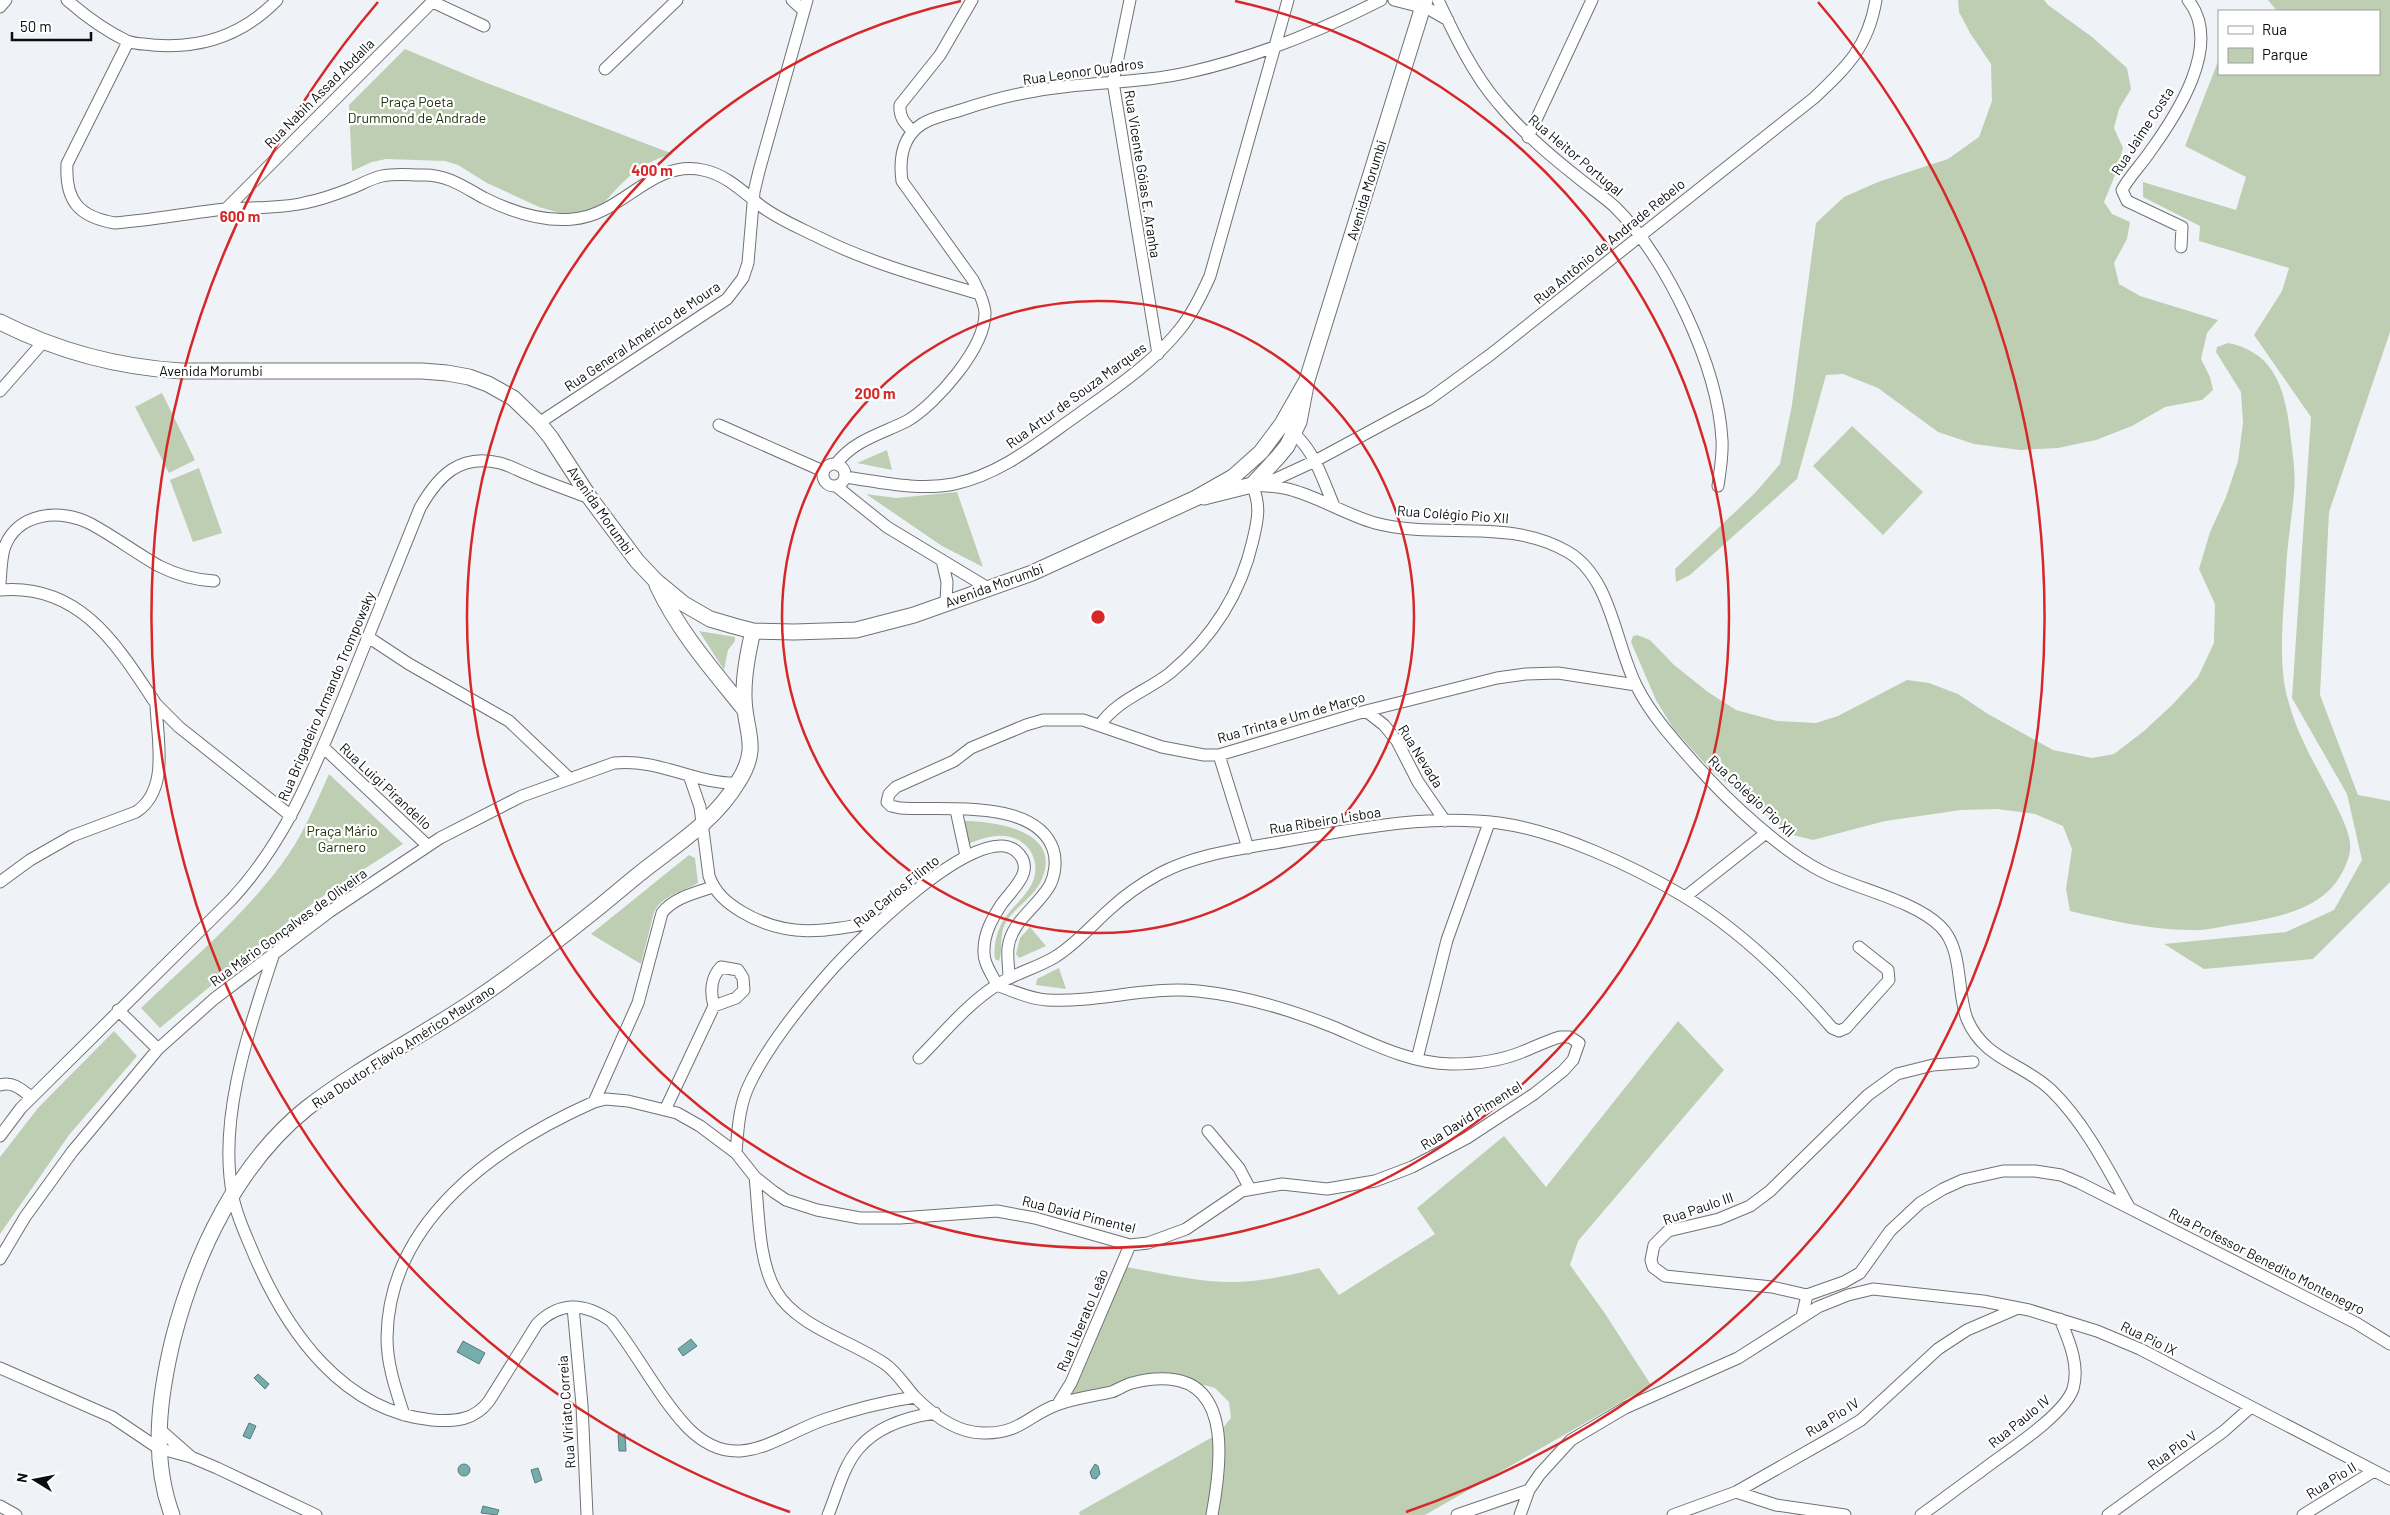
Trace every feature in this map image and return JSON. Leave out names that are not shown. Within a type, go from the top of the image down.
[{"type":"main road","name":"Avenida Morumbi","points":[[0,322],[88,357],[149,369],[181,371],[394,370],[447,373],[488,384],[513,398],[539,423],[590,498],[637,561],[656,581],[684,604],[710,619],[753,631],[856,630],[914,615],[1032,573],[1196,498],[1246,466],[1285,430],[1307,380],[1424,4]]},
{"type":"main road","points":[[1252,485],[1253,468],[1272,443],[1285,430]]},
{"type":"main road","name":"Avenida Morumbi","points":[[1196,498],[1240,490],[1252,485]]},
{"type":"main road","name":"Rua Doutor Flávio Américo Maurano","points":[[656,581],[667,607],[692,645],[744,709]]},
{"type":"main road","points":[[692,645],[690,633],[692,627],[704,619],[710,619]]},
{"type":"main road","name":"Rua Doutor Flávio Américo Maurano","points":[[172,1515],[158,1448],[158,1428],[168,1359],[180,1311],[195,1269],[212,1232],[254,1162],[286,1126],[307,1108],[480,996],[572,930],[639,874],[702,826],[721,806],[738,783],[749,758],[749,725],[744,709],[744,680],[753,631]]},
{"type":"main road","points":[[724,684],[734,684],[744,680]]},
{"type":"street","points":[[0,7],[6,0]]},
{"type":"street","points":[[67,0],[128,42],[178,46],[219,38],[246,26],[277,0]]},
{"type":"street","points":[[605,69],[677,0]]},
{"type":"street","points":[[792,0],[805,5]]},
{"type":"street","points":[[836,464],[856,445],[921,411],[949,386],[968,358],[984,321],[985,310],[980,294],[964,267],[902,181],[900,163],[908,136],[913,132],[903,121],[900,114],[900,105],[940,55],[972,0]]},
{"type":"street","name":"Rua Vicente Góias E. Aranha","points":[[1130,0],[1113,82],[1158,354]]},
{"type":"street","name":"Rua Artur de Souza Marques","points":[[845,477],[896,485],[936,486],[954,484],[995,469],[1022,454],[1136,374],[1158,354],[1189,318],[1210,276],[1288,0]]},
{"type":"street","name":"Rua Leonor Quadros","points":[[913,132],[923,124],[975,105],[1036,90],[1189,72],[1275,48],[1340,22],[1381,0]]},
{"type":"street","points":[[1394,0],[1424,4],[1448,20]]},
{"type":"street","name":"Rua Heitor Portugal","points":[[1438,0],[1497,103],[1528,137],[1614,206],[1654,254],[1670,282],[1702,354],[1719,413],[1722,439],[1718,486]]},
{"type":"street","points":[[1528,137],[1592,0]]},
{"type":"street","name":"Rua Antônio de Andrade Rebelo","points":[[1252,485],[1276,479],[1428,400],[1490,355],[1814,98],[1846,68],[1868,34],[1876,0]]},
{"type":"street","name":"Rua Jaime Costa","points":[[2181,247],[2182,227],[2127,201],[2122,190],[2150,152],[2178,108],[2199,57],[2201,30],[2197,13],[2188,0]]},
{"type":"street","points":[[433,1],[484,26]]},
{"type":"street","name":"Rua Nabih Assad Abdalla","points":[[226,209],[433,1]]},
{"type":"street","name":"Rua General Américo de Moura","points":[[539,423],[727,299],[743,278],[748,263],[754,199],[767,140],[805,5]]},
{"type":"street","points":[[128,42],[68,164],[67,184],[75,204],[90,216],[115,223],[226,209],[278,208],[331,196],[380,176],[431,175],[459,183],[485,198],[511,209],[544,218],[569,220],[590,216],[605,210],[625,199],[652,178],[677,169],[690,168],[705,170],[723,177],[754,199],[763,208],[819,238],[879,264],[980,294]]},
{"type":"street","points":[[0,391],[44,340]]},
{"type":"street","points":[[719,425],[824,471]]},
{"type":"street","points":[[1285,430],[1302,440],[1315,460],[1334,506]]},
{"type":"street","name":"Rua Brigadeiro Armando Trompowsky","points":[[0,1136],[31,1097],[253,876],[270,853],[306,789],[420,508],[431,488],[451,470],[475,461],[499,463],[590,498]]},
{"type":"street","points":[[836,486],[842,483],[845,477],[844,470],[836,464],[830,464],[824,471],[824,480],[829,485],[836,486],[887,527],[988,588]]},
{"type":"street","points":[[1100,725],[1112,711],[1168,674],[1195,651],[1229,604],[1248,562],[1259,515],[1259,505],[1252,485]]},
{"type":"street","name":"Rua Colégio Pio XII","points":[[1252,485],[1292,490],[1374,522],[1397,527],[1422,530],[1503,531],[1530,536],[1571,554],[1586,567],[1597,583],[1616,625],[1636,685],[1661,722],[1698,767],[1766,833],[1801,859],[1824,873],[1925,914],[1942,928],[1950,941],[1967,1018],[1980,1040],[1999,1058],[2050,1089],[2084,1131],[2129,1207]]},
{"type":"street","points":[[0,583],[4,549],[15,532],[30,519],[54,515],[76,518],[90,524],[178,574],[189,578],[214,581]]},
{"type":"street","points":[[942,560],[947,582],[946,603]]},
{"type":"street","points":[[0,590],[18,588],[45,594],[74,606],[126,659],[156,704],[179,726],[291,816]]},
{"type":"street","points":[[368,637],[508,722],[569,778]]},
{"type":"street","name":"Rua Trinta e Um de Março","points":[[1009,978],[1008,949],[1010,938],[1016,925],[1050,885],[1055,866],[1052,848],[1041,830],[1025,820],[976,810],[900,808],[888,805],[888,798],[896,787],[914,777],[954,761],[971,748],[1026,725],[1043,720],[1065,719],[1100,725],[1162,747],[1204,755],[1219,755],[1366,711],[1497,678],[1526,674],[1558,673],[1636,685]]},
{"type":"street","points":[[0,882],[30,860],[72,836],[136,812],[144,807],[157,788],[159,771],[156,704]]},
{"type":"street","name":"Rua Nevada","points":[[1366,711],[1384,725],[1397,741],[1418,782],[1445,821]]},
{"type":"street","name":"Rua Luigi Pirandello","points":[[323,747],[428,846]]},
{"type":"street","points":[[1219,755],[1248,848]]},
{"type":"street","name":"Rua Mário Gonçalves de Oliveira","points":[[0,1259],[25,1216],[72,1152],[158,1049],[214,999],[274,953],[329,912],[428,846],[522,796],[614,763],[627,761],[654,764],[714,782],[738,783]]},
{"type":"street","points":[[689,775],[698,798],[709,876],[713,887],[724,900],[755,920],[776,928],[807,932],[832,930],[879,921]]},
{"type":"street","points":[[956,810],[966,856]]},
{"type":"street","name":"Rua Ribeiro Lisboa","points":[[919,1058],[968,1008],[997,985],[1054,957],[1071,946],[1122,899],[1158,875],[1193,861],[1248,848],[1393,825],[1445,821],[1489,822],[1540,831],[1662,883],[1736,932],[1777,969],[1832,1028],[1839,1030],[1846,1028],[1889,980],[1888,970],[1859,946]]},
{"type":"street","points":[[1417,1059],[1447,940],[1489,822]]},
{"type":"street","points":[[1684,897],[1766,833]]},
{"type":"street","name":"Rua Carlos Filinto","points":[[736,1152],[742,1103],[751,1080],[805,1002],[853,946],[879,921],[927,883],[966,856],[995,846],[1003,846],[1010,847],[1023,858],[1025,866],[1021,880],[995,914],[986,937],[984,956],[997,985]]},
{"type":"street","points":[[594,1102],[638,1003],[662,913],[668,906],[678,900],[713,887]]},
{"type":"street","points":[[274,953],[244,1056],[235,1095],[230,1133],[232,1197],[240,1222],[262,1271],[306,1346],[331,1373],[354,1391],[375,1404],[404,1416],[445,1421],[459,1420],[482,1411],[537,1324],[547,1314],[559,1308],[573,1307],[602,1314],[611,1321],[686,1426],[708,1442],[725,1449],[753,1451],[814,1424],[869,1404],[915,1397]]},
{"type":"street","name":"Rua David Pimentel","points":[[404,1416],[390,1373],[387,1338],[396,1284],[421,1232],[450,1196],[487,1163],[518,1141],[594,1102],[606,1099],[628,1101],[677,1113],[700,1126],[736,1152],[755,1177],[786,1200],[833,1215],[900,1218],[997,1211],[1035,1218],[1130,1245],[1157,1241],[1186,1229],[1242,1191],[1282,1184],[1327,1189],[1375,1181],[1412,1167],[1467,1138],[1534,1094],[1563,1071],[1573,1060],[1579,1043],[1570,1037],[1560,1037],[1520,1053],[1468,1063],[1449,1064],[1417,1059],[1378,1048],[1288,1010],[1260,1002],[1176,990],[1046,1000],[1026,996],[997,985]]},
{"type":"street","points":[[665,1110],[714,1006]]},
{"type":"street","points":[[118,1010],[158,1049]]},
{"type":"street","name":"Rua Paulo III","points":[[1807,1295],[1772,1286],[1665,1276],[1654,1266],[1652,1260],[1654,1245],[1668,1231],[1719,1219],[1750,1206],[1770,1191],[1868,1095],[1897,1074],[1933,1065],[1973,1062]]},
{"type":"street","points":[[0,1085],[10,1084],[18,1087],[31,1097]]},
{"type":"street","points":[[1208,1131],[1239,1168],[1250,1189]]},
{"type":"street","name":"Rua Professor Benedito Montenegro","points":[[1860,1273],[1890,1232],[1920,1203],[1963,1180],[2004,1171],[2035,1171],[2061,1175],[2129,1207],[2356,1323],[2390,1344]]},
{"type":"street","points":[[755,1177],[764,1264],[776,1293],[798,1316],[885,1364],[915,1397],[957,1428],[973,1433],[998,1432],[1018,1428],[1058,1404],[1113,1391],[1131,1383],[1177,1380],[1197,1389],[1207,1401],[1214,1416],[1219,1442],[1220,1464],[1212,1515]]},
{"type":"street","name":"Rua Liberato Leão","points":[[1058,1404],[1079,1366],[1130,1245]]},
{"type":"street","points":[[1802,1317],[1807,1295],[1844,1282],[1860,1273],[1865,1284],[1873,1289]]},
{"type":"street","name":"Rua Pio IX","points":[[1520,1515],[1529,1490],[1540,1474],[1572,1440],[1592,1426],[1624,1408],[1738,1358],[1818,1307],[1848,1295],[1873,1289],[1955,1297],[2018,1308],[2097,1330],[2140,1349],[2390,1480]]},
{"type":"street","name":"Rua Viriato Correia","points":[[573,1307],[582,1405],[588,1515]]},
{"type":"street","name":"Rua Pio IV","points":[[1673,1515],[1736,1492],[1862,1420],[1923,1362],[1967,1330],[2018,1308]]},
{"type":"street","name":"Rua Paulo IV","points":[[1922,1515],[2050,1418],[2068,1399],[2075,1377],[2075,1366],[2071,1344],[2060,1319]]},
{"type":"street","points":[[0,1368],[112,1417],[158,1448],[190,1457],[316,1515]]},
{"type":"street","name":"Rua Pio V","points":[[2108,1515],[2224,1431],[2251,1408]]},
{"type":"street","points":[[828,1515],[847,1468],[859,1448],[875,1435],[896,1424],[914,1416],[935,1413]]},
{"type":"street","points":[[158,1428],[190,1457]]},
{"type":"street","name":"Rua Pio II","points":[[2304,1515],[2374,1471]]},
{"type":"street","points":[[1457,1515],[1529,1490]]},
{"type":"street","points":[[1736,1492],[1776,1504],[1845,1515]]},
{"type":"street","points":[[0,1506],[16,1515]]},
{"type":"green space","points":[[1958,0],[2044,0],[2048,5],[2092,37],[2127,68],[2131,89],[2119,109],[2114,128],[2123,148],[2104,202],[2112,214],[2130,222],[2127,239],[2114,263],[2119,284],[2140,296],[2218,320],[2207,333],[2201,359],[2210,377],[2213,390],[2202,400],[2165,407],[2132,426],[2096,440],[2058,448],[2020,450],[1974,444],[1938,432],[1878,388],[1843,374],[1826,375],[1797,479],[1690,575],[1676,582],[1675,569],[1755,493],[1780,464],[1792,405],[1816,223],[1844,197],[1878,182],[1948,159],[1979,137],[1992,101],[1991,64],[1970,33],[1959,12]]},
{"type":"green space","points":[[2268,0],[2390,0],[2390,332],[2329,512],[2320,695],[2358,795],[2390,801],[2390,882],[2313,959],[2204,969],[2164,944],[2286,932],[2334,910],[2362,860],[2347,794],[2292,698],[2311,417],[2254,335],[2282,291],[2289,268],[2199,241],[2200,226],[2143,197],[2143,182],[2236,210],[2246,177],[2185,146],[2218,62],[2218,75],[2380,75],[2380,10],[2276,10]]},
{"type":"green space","name":"Praça Poeta Drummond de Andrade","points":[[405,49],[479,80],[673,154],[659,158],[637,170],[593,214],[563,214],[539,207],[487,183],[458,165],[445,161],[386,159],[372,162],[352,171],[349,105]]},
{"type":"green space","points":[[2228,343],[2245,348],[2259,356],[2269,366],[2277,379],[2282,393],[2289,424],[2295,479],[2283,619],[2282,653],[2285,685],[2298,729],[2344,822],[2350,846],[2347,863],[2336,883],[2313,903],[2269,918],[2196,930],[2175,930],[2145,926],[2070,911],[2066,889],[2072,849],[2063,826],[2035,814],[1997,809],[1961,810],[1885,821],[1813,840],[1793,835],[1709,768],[1673,728],[1656,700],[1631,642],[1633,636],[1637,635],[1650,640],[1674,665],[1708,692],[1736,710],[1777,721],[1816,723],[1838,716],[1907,680],[1929,683],[1958,694],[1988,714],[2053,750],[2092,758],[2114,754],[2144,731],[2198,677],[2214,643],[2215,604],[2199,569],[2210,532],[2226,497],[2238,461],[2243,423],[2241,392],[2216,352],[2217,347]]},
{"type":"green space","points":[[162,393],[195,460],[169,473],[135,407]]},
{"type":"green space","points":[[1852,426],[1923,492],[1883,535],[1813,466]]},
{"type":"green space","points":[[887,450],[892,470],[857,463]]},
{"type":"green space","points":[[199,468],[222,533],[193,542],[170,480]]},
{"type":"green space","points":[[957,492],[983,567],[942,546],[866,494],[896,498]]},
{"type":"green space","points":[[699,631],[735,637],[735,641],[728,650],[724,670]]},
{"type":"green space","name":"Praça Mário Garnero","points":[[329,774],[403,844],[330,891],[289,921],[160,1028],[141,1008],[214,940],[265,885],[289,855],[308,821]]},
{"type":"green space","points":[[963,821],[1010,827],[1036,841],[1044,852],[1046,866],[1037,889],[1008,918],[1005,924],[1002,933],[999,961],[995,959],[995,944],[999,929],[1008,914],[1031,886],[1035,869],[1034,859],[1031,851],[1025,845],[1007,836],[987,837],[968,844]]},
{"type":"green space","points":[[689,855],[695,858],[698,883],[673,895],[658,906],[654,912],[641,964],[591,934]]},
{"type":"green space","points":[[1030,927],[1046,946],[1019,958],[1016,954],[1020,938]]},
{"type":"green space","points":[[1059,968],[1066,989],[1036,985],[1037,979]]},
{"type":"green space","points":[[1678,1021],[1724,1070],[1578,1241],[1570,1265],[1604,1312],[1651,1385],[1425,1515],[1080,1515],[1079,1512],[1218,1434],[1231,1418],[1229,1402],[1215,1388],[1178,1378],[1128,1379],[1080,1396],[1074,1395],[1073,1392],[1126,1267],[1219,1282],[1243,1282],[1287,1276],[1319,1268],[1339,1295],[1435,1234],[1417,1208],[1504,1136],[1546,1187]]},
{"type":"green space","points":[[114,1031],[137,1056],[69,1135],[0,1234],[0,1157],[38,1108]]},
{"type":"water","points":[[691,1339],[697,1346],[683,1356],[678,1349]]},
{"type":"water","points":[[463,1341],[485,1353],[479,1364],[457,1352]]},
{"type":"water","points":[[258,1374],[269,1384],[265,1389],[254,1378]]},
{"type":"water","points":[[249,1423],[256,1426],[250,1439],[243,1436]]},
{"type":"water","points":[[625,1434],[626,1451],[619,1451],[618,1435]]},
{"type":"water","points":[[462,1464],[466,1464],[470,1470],[466,1476],[462,1476],[458,1472],[458,1468]]},
{"type":"water","points":[[1095,1464],[1098,1466],[1100,1474],[1096,1479],[1092,1478],[1090,1472]]},
{"type":"water","points":[[538,1468],[542,1480],[535,1483],[531,1470]]},
{"type":"water","points":[[483,1506],[499,1510],[497,1515],[481,1513]]}]
